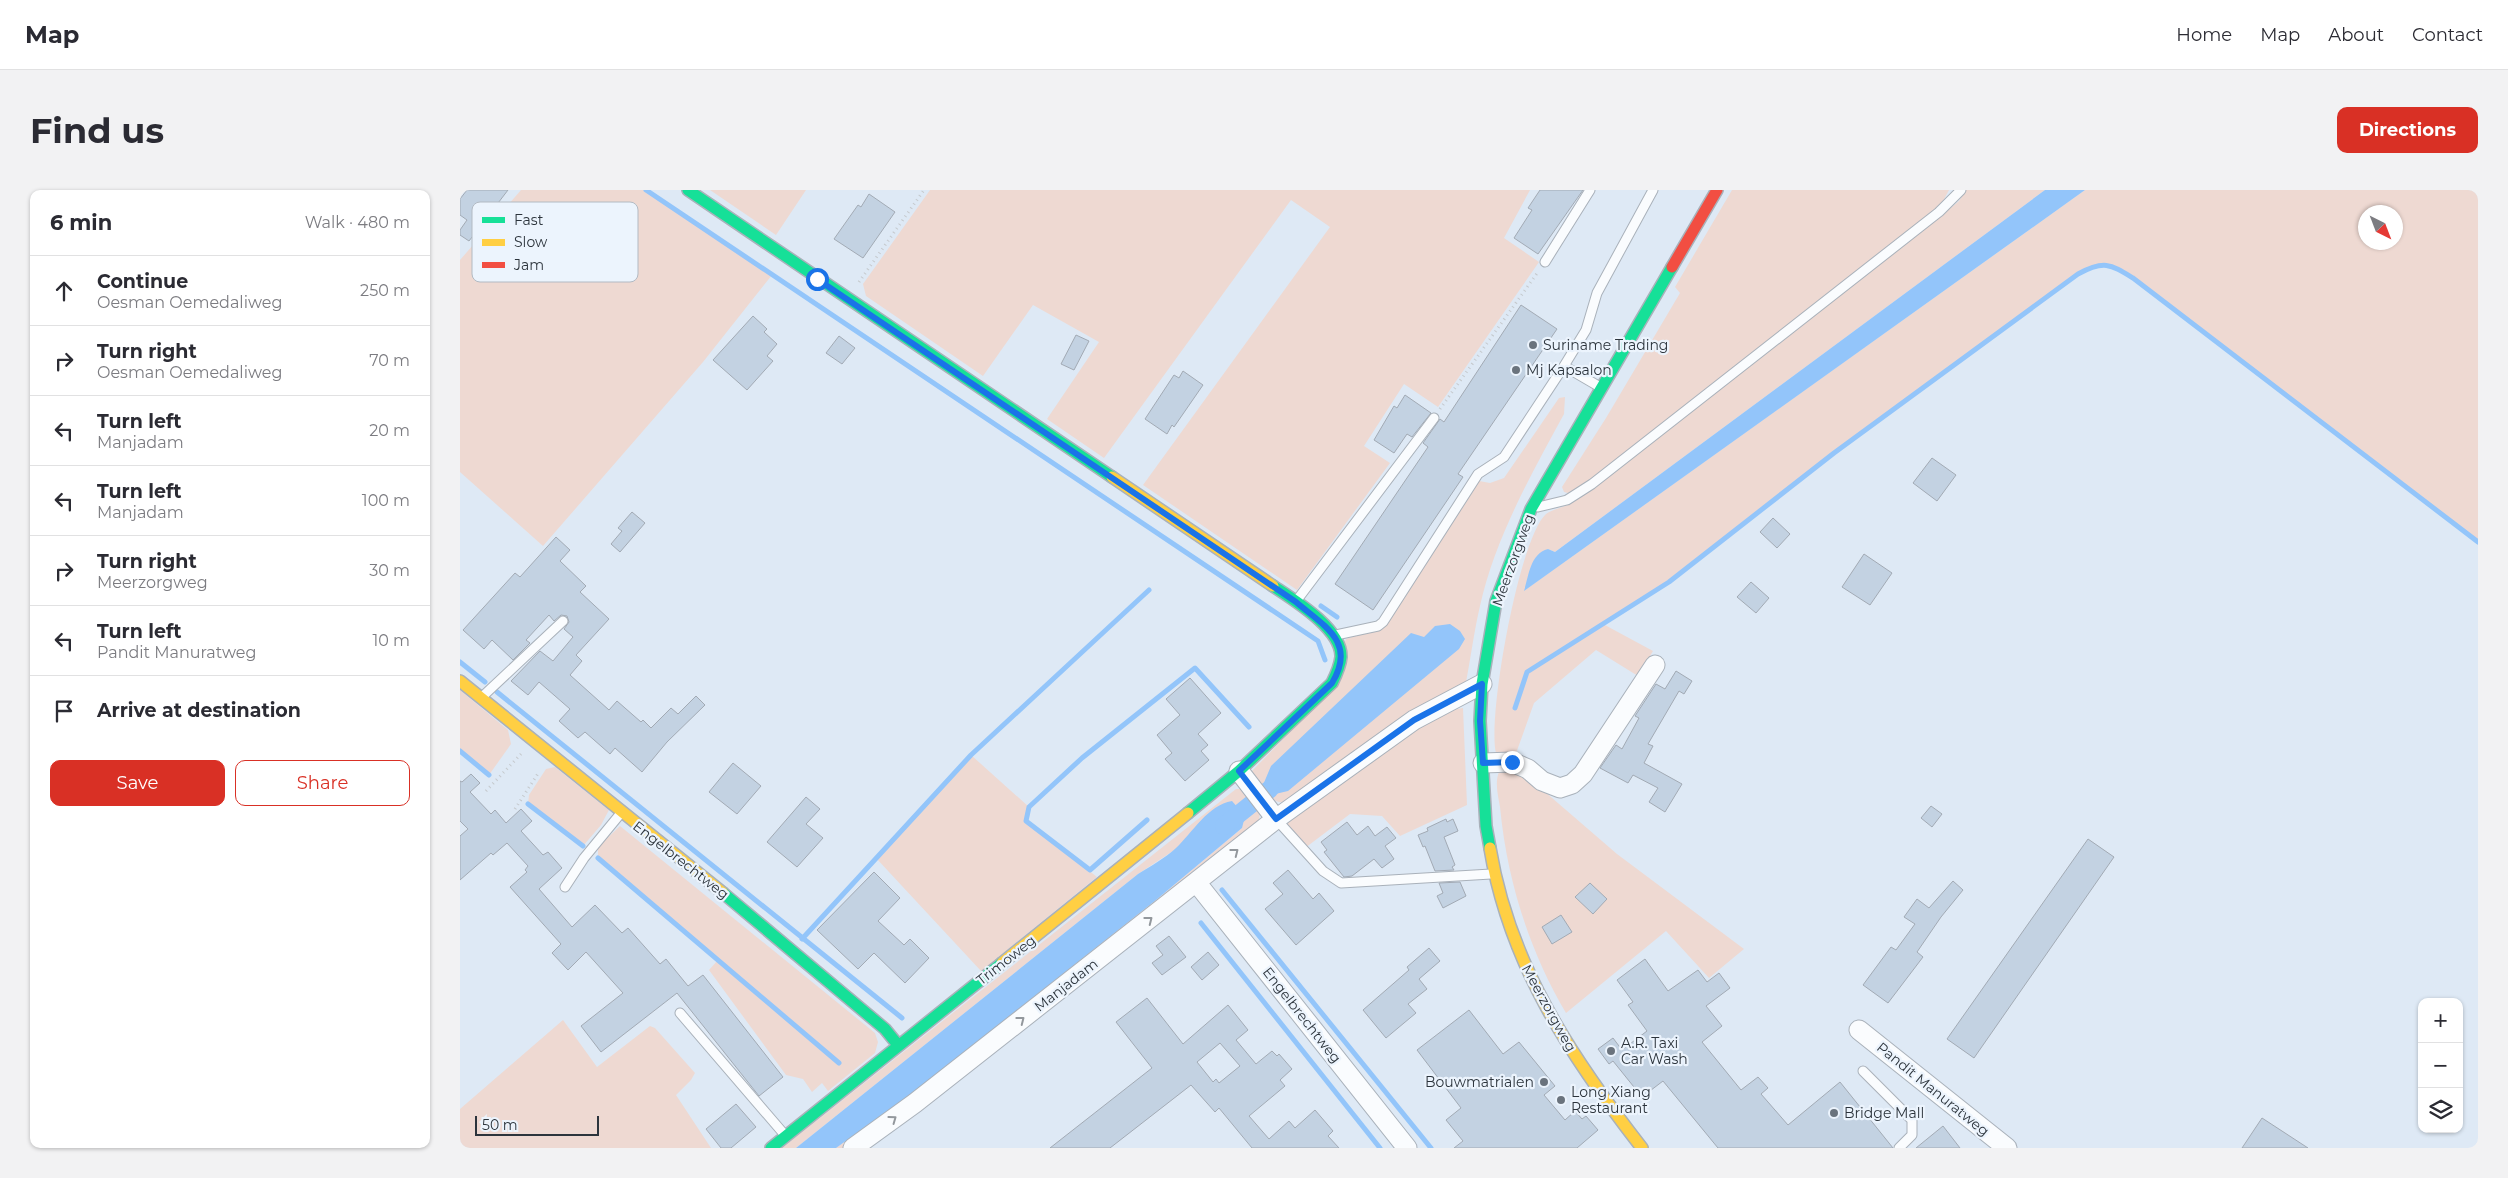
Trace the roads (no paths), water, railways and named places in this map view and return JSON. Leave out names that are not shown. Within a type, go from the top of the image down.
[{"type":"street","points":[[688,190],[1296,602],[1336,635]]},
{"type":"street","name":"Meerzorgweg","points":[[1642,1148],[1602,1097],[1530,979],[1514,938],[1494,874],[1486,826],[1480,721],[1482,684],[1496,601],[1531,509],[1600,387],[1717,190]]},
{"type":"street","name":"Trimoweg","points":[[771,1148],[898,1045],[1242,775],[1332,683],[1340,670],[1341,656],[1336,635]]},
{"type":"street","points":[[1483,763],[1512,762],[1528,769],[1542,782],[1560,788],[1572,784],[1582,774],[1655,665]]},
{"type":"street","name":"Engelbrechtweg","points":[[460,681],[780,939],[885,1029],[898,1045]]},
{"type":"street","name":"Manjadam","points":[[853,1148],[1196,882],[1273,815],[1414,720],[1482,684]]},
{"type":"street","points":[[1242,775],[1273,815]]},
{"type":"street","name":"Engelbrechtweg","points":[[1196,882],[1407,1148]]},
{"type":"street","name":"Pandit Manuratweg","points":[[1859,1030],[2007,1148]]},
{"type":"lane","points":[[1545,262],[1590,190]]},
{"type":"lane","points":[[1336,635],[1378,626],[1384,622],[1478,474],[1504,457],[1586,330],[1597,293],[1653,190]]},
{"type":"lane","points":[[1531,509],[1567,500],[1592,484],[1939,212],[1961,190]]},
{"type":"lane","points":[[1564,366],[1600,387]]},
{"type":"lane","points":[[1296,602],[1434,418]]},
{"type":"lane","points":[[481,698],[563,621]]},
{"type":"lane","points":[[564,887],[584,858],[622,813]]},
{"type":"lane","points":[[1273,815],[1323,871],[1341,883],[1494,874]]},
{"type":"lane","points":[[680,1013],[786,1136]]},
{"type":"lane","points":[[1864,1071],[1912,1120],[1912,1135],[1899,1148]]},
{"type":"water","points":[[2045,190],[2085,190],[1524,591],[1531,566],[1537,555],[1548,549],[1555,552]]},
{"type":"water","points":[[1450,624],[1460,631],[1465,639],[1459,649],[1288,791],[1271,795],[1263,785],[1271,766],[1411,633],[1424,637],[1435,626]]},
{"type":"water","points":[[1232,801],[1245,816],[1242,828],[1156,900],[915,1091],[836,1148],[796,1148],[1138,874],[1172,852],[1208,813]]},
{"type":"waterway","points":[[646,190],[1318,641],[1325,660]]},
{"type":"waterway","points":[[1515,708],[1527,672],[1669,582],[1834,453],[2078,274],[2101,265],[2112,267],[2133,278],[2478,542]]},
{"type":"waterway","points":[[802,939],[971,755],[1149,590]]},
{"type":"waterway","points":[[1321,606],[1337,617]]},
{"type":"waterway","points":[[460,662],[485,682]]},
{"type":"waterway","points":[[1147,820],[1090,870],[1026,821],[1029,807],[1082,758],[1195,668],[1249,727]]},
{"type":"waterway","points":[[497,692],[902,1018]]},
{"type":"waterway","points":[[460,751],[489,775]]},
{"type":"waterway","points":[[1224,826],[1270,789]]},
{"type":"waterway","points":[[528,804],[583,846]]},
{"type":"waterway","points":[[598,858],[839,1063]]},
{"type":"waterway","points":[[1222,890],[1431,1148]]},
{"type":"waterway","points":[[1201,923],[1380,1148]]},
{"type":"place","name":"Suriname Trading","points":[[1533,345]]},
{"type":"place","name":"Mj Kapsalon","points":[[1516,370]]},
{"type":"place","name":"A.R. Taxi Car Wash","points":[[1611,1051]]},
{"type":"place","name":"Bouwmatrialen","points":[[1544,1082]]},
{"type":"place","name":"Long Xiang Restaurant","points":[[1561,1100]]},
{"type":"place","name":"Bridge Mall","points":[[1834,1113]]}]
